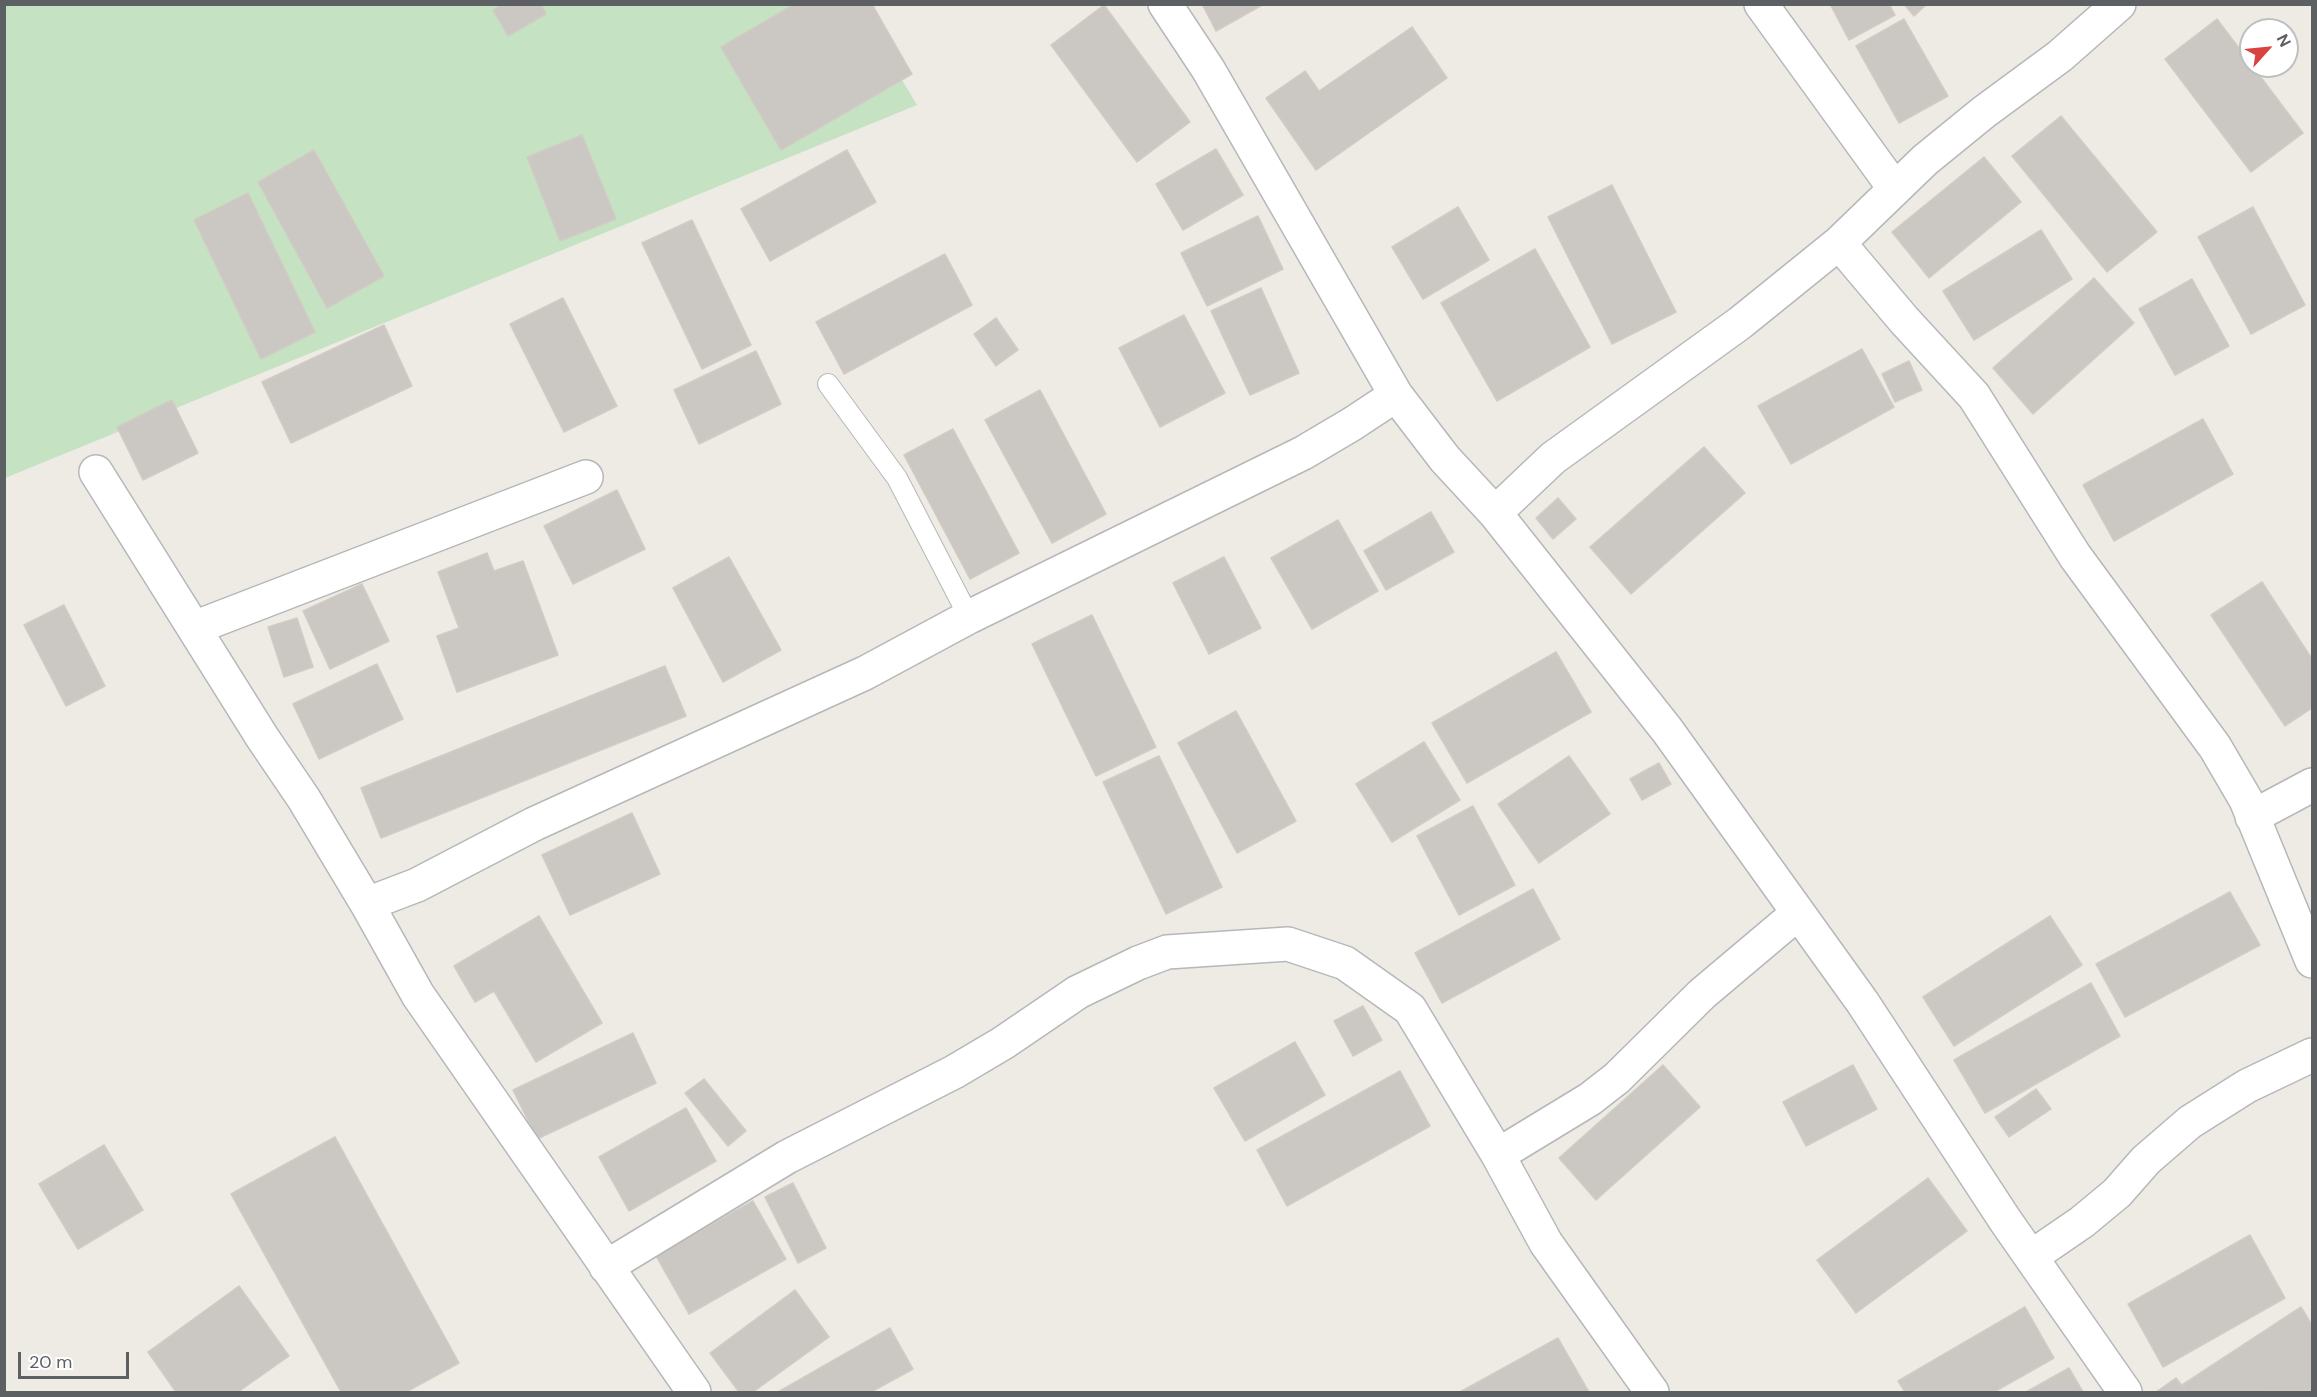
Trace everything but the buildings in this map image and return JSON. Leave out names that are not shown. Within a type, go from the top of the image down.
[{"type":"street","points":[[1165,4],[1214,79],[1396,395],[1446,459],[1495,513],[1667,730],[1863,1003],[2031,1257],[2125,1392]]},
{"type":"street","points":[[1761,4],[1895,189]]},
{"type":"street","points":[[1495,513],[1553,458],[1740,324],[1839,243],[1925,160],[1984,112],[2060,56],[2119,4]]},
{"type":"street","points":[[1839,243],[1904,320],[1974,396],[2075,556],[2215,747],[2246,800],[2313,961]]},
{"type":"street","points":[[368,904],[417,885],[534,824],[866,673],[969,617],[1304,453],[1396,395]]},
{"type":"street","points":[[96,472],[304,799],[368,904],[418,995],[694,1392]]},
{"type":"street","points":[[194,628],[586,477]]},
{"type":"street","points":[[2252,817],[2313,785]]},
{"type":"street","points":[[1498,1155],[1590,1099],[1617,1078],[1702,994],[1798,912]]},
{"type":"street","points":[[606,1267],[787,1157],[954,1072],[1003,1043],[1078,992],[1137,963],[1167,952],[1288,944],[1344,963],[1410,1009],[1498,1155],[1546,1243],[1652,1392]]},
{"type":"street","points":[[2031,1257],[2082,1222],[2109,1200],[2146,1160],[2190,1122],[2247,1086],[2313,1055]]},
{"type":"lane","points":[[828,384],[897,478],[969,617]]},
{"type":"green space","points":[[5,5],[857,5],[917,105],[5,478]]}]
